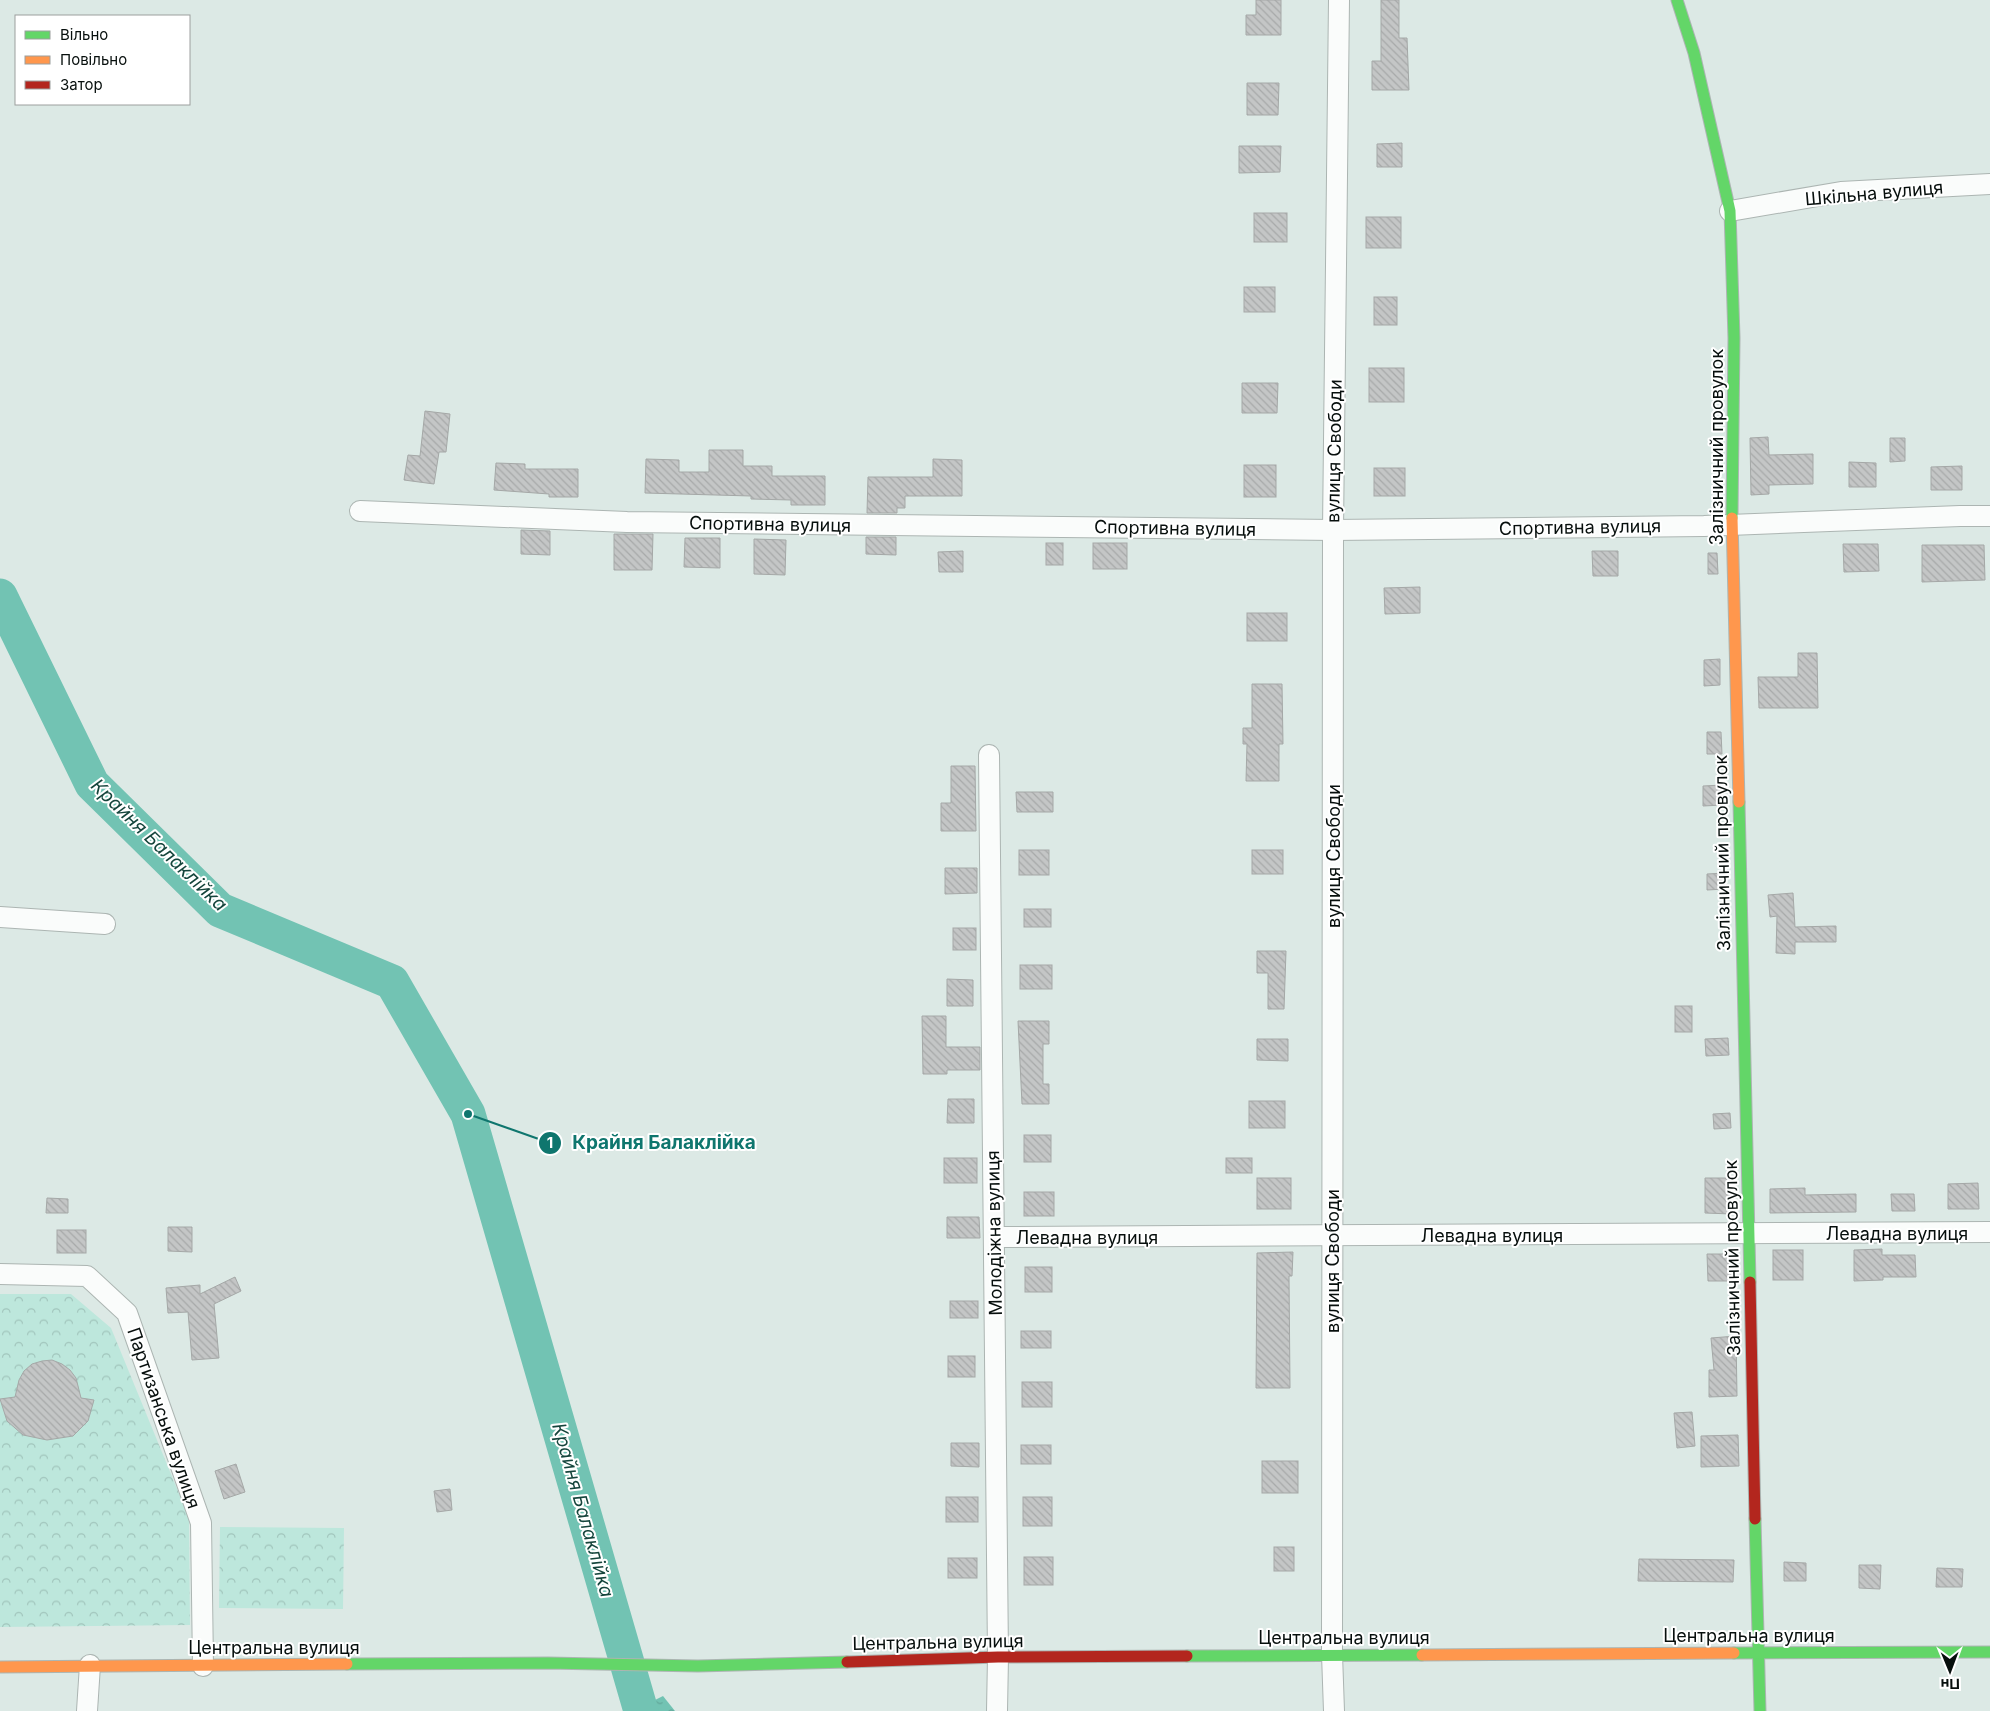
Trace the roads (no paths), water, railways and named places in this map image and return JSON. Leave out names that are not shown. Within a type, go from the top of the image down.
[{"type":"street","name":"вулиця Свободи","points":[[1334,1711],[1332,1654],[1333,530],[1339,0]]},
{"type":"street","name":"Залізничний провулок","points":[[1677,0],[1694,53],[1730,211],[1734,338],[1732,524],[1760,1711]]},
{"type":"street","name":"Шкільна вулиця","points":[[1730,211],[1841,192],[1990,184]]},
{"type":"street","name":"Спортивна вулиця","points":[[360,511],[627,522],[1333,530],[1732,524],[1990,516]]},
{"type":"street","name":"Молодіжна вулиця","points":[[989,755],[998,1658],[996,1711]]},
{"type":"street","points":[[0,917],[105,924]]},
{"type":"street","name":"Левадна вулиця","points":[[994,1237],[1990,1232]]},
{"type":"street","name":"Партизанська вулиця","points":[[0,1274],[87,1276],[127,1313],[201,1523],[203,1666]]},
{"type":"street","name":"Центральна вулиця","points":[[0,1667],[548,1663],[698,1666],[998,1658],[1332,1654],[1990,1652]]},
{"type":"street","points":[[87,1711],[90,1665]]},
{"type":"water","points":[[663,1696],[675,1711],[633,1711]]},
{"type":"waterway","name":"Крайня Балаклійка","points":[[0,596],[92,784],[220,910],[392,982],[468,1114],[641,1711]]},
{"type":"place","name":"Крайня Балаклійка","points":[[468,1114]]}]
